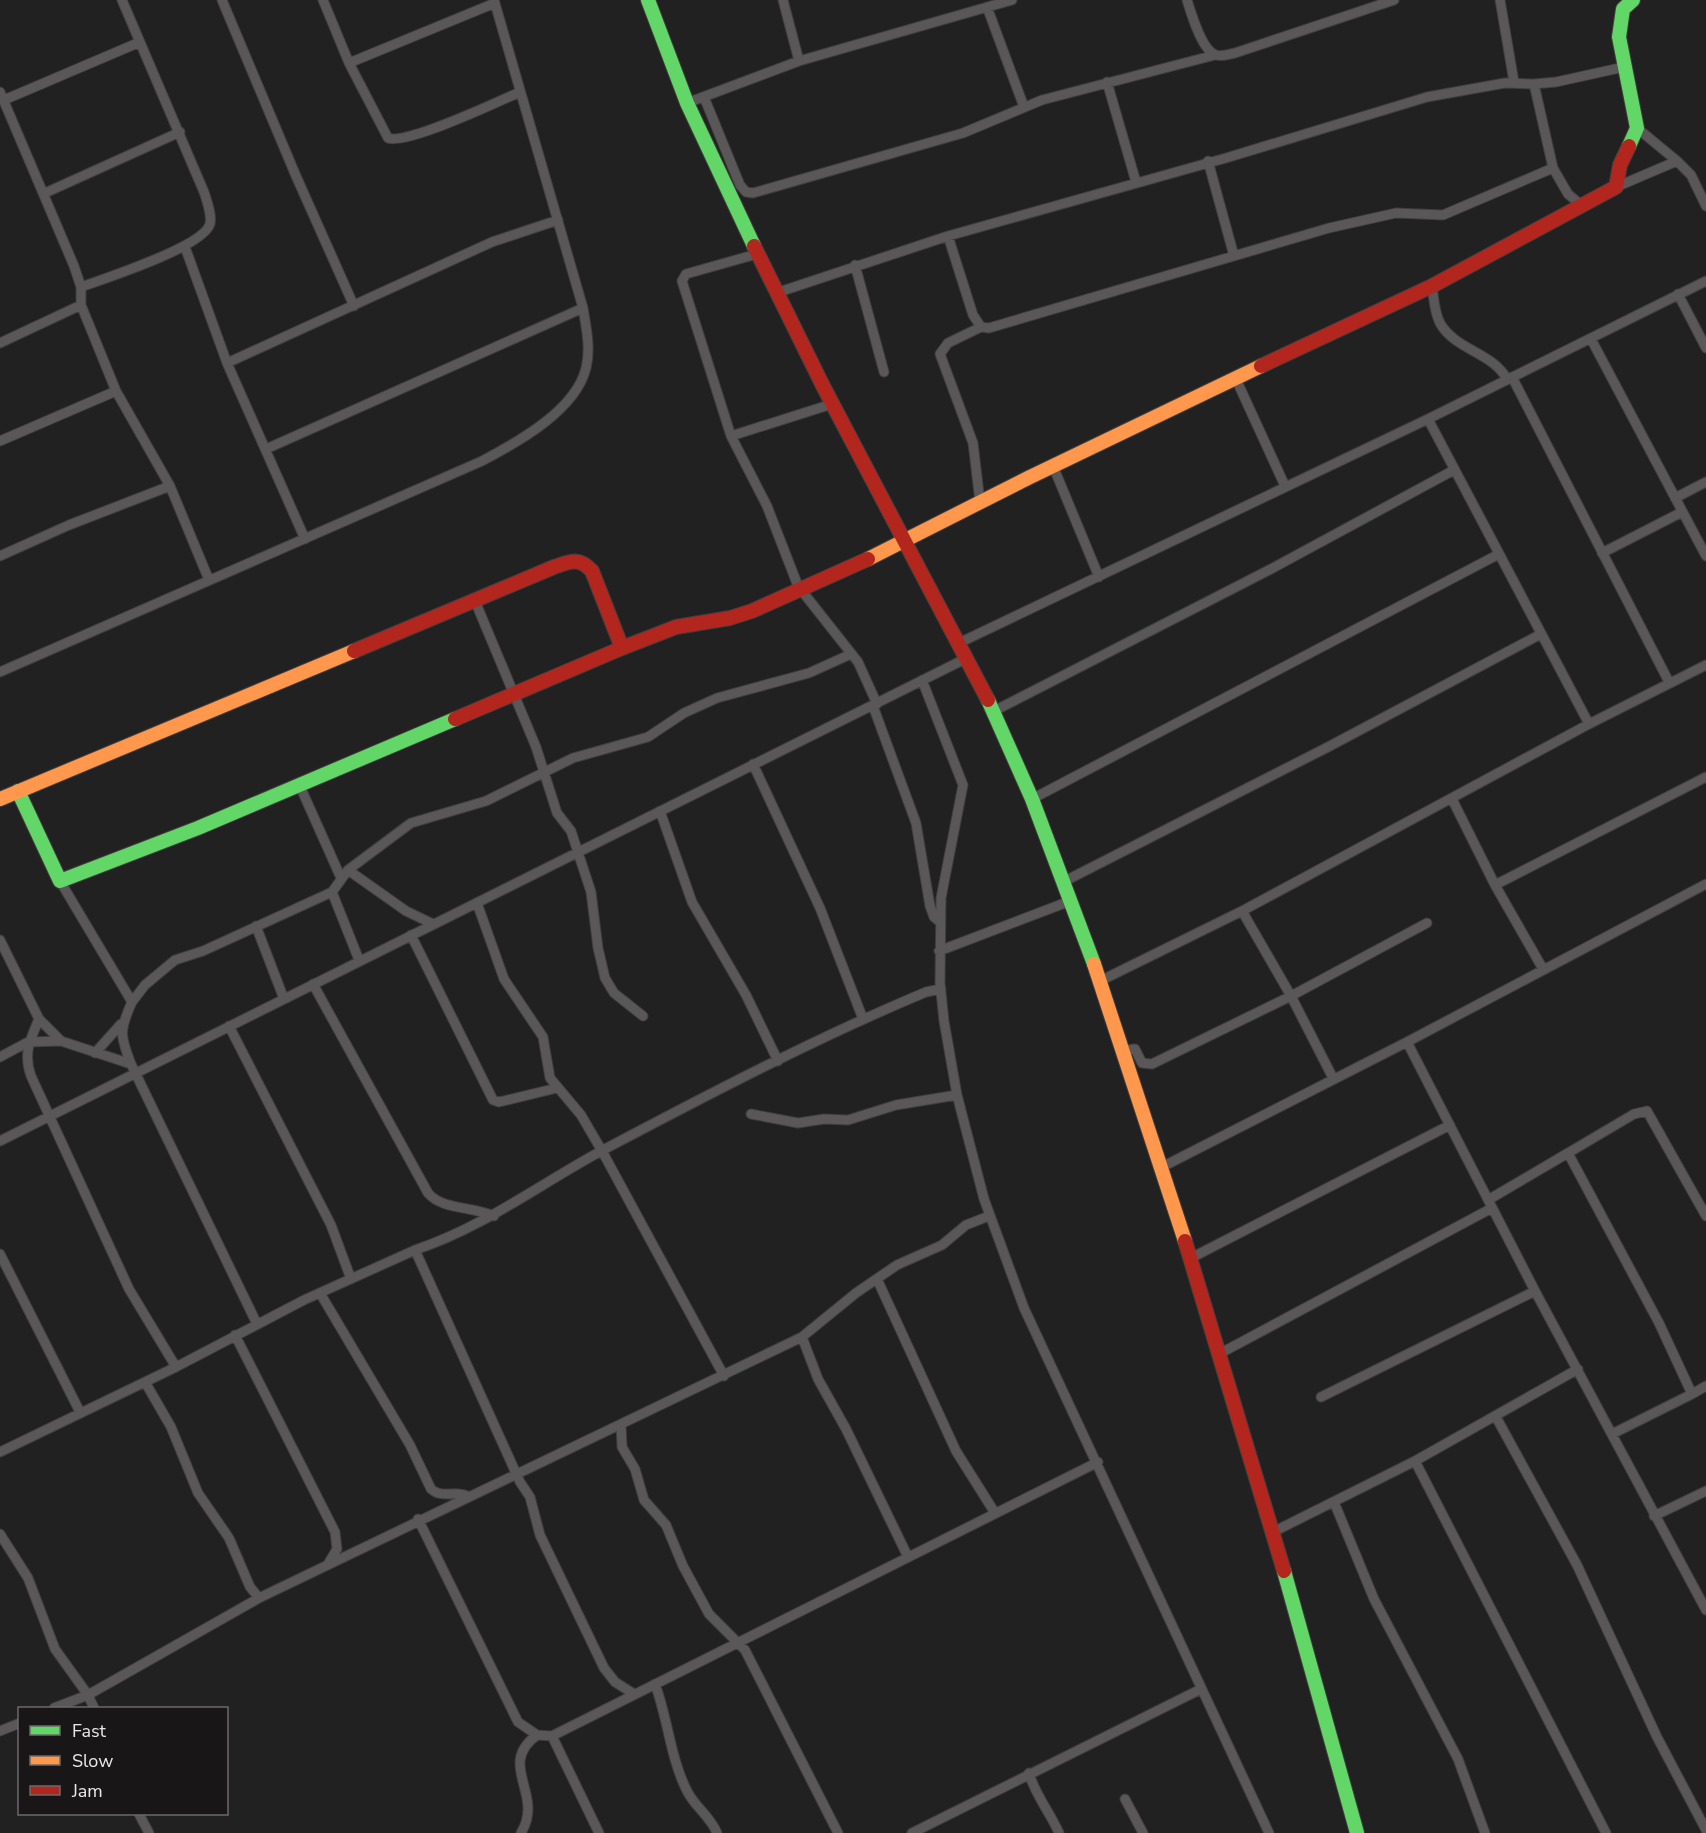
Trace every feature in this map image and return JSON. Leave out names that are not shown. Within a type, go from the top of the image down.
[{"type":"street","points":[[81,287],[185,247],[204,234],[209,226],[210,217],[204,192],[122,0]]},
{"type":"street","points":[[222,0],[354,306]]},
{"type":"street","points":[[322,0],[349,63],[384,133],[393,140],[418,134],[520,92]]},
{"type":"street","points":[[648,0],[687,103],[757,254],[832,404],[994,711],[1032,799],[1124,1050],[1191,1258],[1357,1833]]},
{"type":"street","points":[[783,0],[799,61]]},
{"type":"street","points":[[687,103],[799,61],[1012,0]]},
{"type":"street","points":[[1187,0],[1201,38],[1215,55]]},
{"type":"street","points":[[704,97],[740,185],[747,192],[753,193],[963,133],[1024,107],[1107,82],[1215,55],[1235,53],[1394,0]]},
{"type":"street","points":[[1500,0],[1514,82]]},
{"type":"street","points":[[1616,187],[1620,165],[1637,128],[1624,67],[1620,27],[1623,9],[1633,0]]},
{"type":"street","points":[[0,672],[482,461],[542,424],[567,401],[584,376],[588,342],[583,308],[495,2],[349,63]]},
{"type":"street","points":[[987,7],[1024,107]]},
{"type":"street","points":[[140,42],[2,96],[45,193],[81,287],[81,305],[116,391],[170,486],[209,580]]},
{"type":"street","points":[[776,293],[948,236],[1427,97],[1514,82],[1534,84],[1624,67]]},
{"type":"street","points":[[1107,82],[1136,182]]},
{"type":"street","points":[[1534,84],[1553,168],[1568,194],[1581,205]]},
{"type":"street","points":[[1637,128],[1677,160],[1691,176],[1706,206]]},
{"type":"street","points":[[45,193],[180,132]]},
{"type":"street","points":[[60,881],[198,828],[622,648],[676,627],[740,615],[800,590],[906,542],[980,502],[1235,377],[1284,357],[1432,286],[1616,187],[1677,160]]},
{"type":"street","points":[[1208,161],[1234,256]]},
{"type":"street","points":[[980,502],[973,443],[940,354],[948,343],[981,327],[993,328],[1016,322],[1234,256],[1388,214],[1443,215],[1553,168]]},
{"type":"street","points":[[227,363],[508,235],[558,220]]},
{"type":"street","points":[[948,236],[973,315],[981,327]]},
{"type":"street","points":[[185,247],[227,363],[305,539]]},
{"type":"street","points":[[757,254],[691,273],[682,278],[732,436],[767,506],[800,590],[863,670],[916,823],[930,906],[934,917],[940,922]]},
{"type":"street","points":[[855,265],[884,372]]},
{"type":"street","points":[[959,642],[1428,419],[1706,281]]},
{"type":"street","points":[[1432,286],[1438,317],[1448,334],[1492,362],[1509,378],[1669,682]]},
{"type":"street","points":[[1678,294],[1706,348]]},
{"type":"street","points":[[0,344],[81,305]]},
{"type":"street","points":[[266,449],[583,308]]},
{"type":"street","points":[[1591,339],[1706,556]]},
{"type":"street","points":[[1235,377],[1285,486]]},
{"type":"street","points":[[0,441],[116,391]]},
{"type":"street","points":[[732,436],[832,404]]},
{"type":"street","points":[[1428,419],[1589,724]]},
{"type":"street","points":[[1053,466],[1099,577]]},
{"type":"street","points":[[994,711],[1271,569],[1454,470]]},
{"type":"street","points":[[1675,498],[1706,482]]},
{"type":"street","points":[[0,556],[69,525],[170,486]]},
{"type":"street","points":[[1602,553],[1682,512]]},
{"type":"street","points":[[1032,799],[1499,554]]},
{"type":"street","points":[[0,799],[554,567],[579,560],[592,571],[622,648]]},
{"type":"street","points":[[475,600],[545,772],[557,813],[569,828],[591,892],[597,948],[605,978],[614,993],[643,1016]]},
{"type":"street","points":[[1063,882],[1266,780],[1541,634]]},
{"type":"street","points":[[95,1053],[122,1024],[132,1002],[145,985],[176,960],[203,951],[332,892],[348,870],[411,823],[486,801],[573,758],[648,737],[684,713],[717,698],[809,673],[850,654]]},
{"type":"street","points":[[0,1141],[967,658]]},
{"type":"street","points":[[1100,981],[1242,910],[1589,724],[1706,665]]},
{"type":"street","points":[[922,681],[963,785],[941,898],[939,951],[941,989],[957,1095],[975,1170],[989,1216],[1024,1308],[1098,1462],[1269,1833]]},
{"type":"street","points":[[753,764],[820,908],[863,1019]]},
{"type":"street","points":[[1495,885],[1706,777]]},
{"type":"street","points":[[299,784],[340,878]]},
{"type":"street","points":[[18,791],[60,881],[132,1002]]},
{"type":"street","points":[[1452,799],[1495,885],[1543,969]]},
{"type":"street","points":[[660,811],[692,902],[746,995],[778,1061]]},
{"type":"street","points":[[348,870],[406,911],[433,924]]},
{"type":"street","points":[[1162,1167],[1407,1042],[1706,884]]},
{"type":"street","points":[[332,892],[359,960]]},
{"type":"street","points":[[939,951],[1070,901]]},
{"type":"street","points":[[477,903],[504,979],[543,1037],[548,1073],[557,1088],[581,1115],[602,1151],[724,1376]]},
{"type":"street","points":[[1242,910],[1291,996],[1333,1078]]},
{"type":"street","points":[[1124,1050],[1135,1049],[1142,1063],[1149,1065],[1291,996],[1427,922]]},
{"type":"street","points":[[256,926],[284,999]]},
{"type":"street","points":[[411,935],[493,1100],[499,1102],[557,1088]]},
{"type":"street","points":[[0,940],[39,1019],[61,1041]]},
{"type":"street","points":[[313,984],[435,1202],[479,1209],[494,1216]]},
{"type":"street","points":[[0,1452],[176,1367],[320,1293],[494,1216],[602,1151],[863,1019],[926,992],[941,989]]},
{"type":"street","points":[[39,1019],[28,1042],[28,1066],[79,1184],[129,1289],[176,1367]]},
{"type":"street","points":[[122,1024],[123,1043],[131,1064],[257,1324]]},
{"type":"street","points":[[229,1026],[326,1215],[351,1279]]},
{"type":"street","points":[[0,1057],[28,1042],[61,1041],[131,1064]]},
{"type":"street","points":[[1407,1042],[1534,1291],[1706,1610]]},
{"type":"street","points":[[751,1114],[798,1123],[824,1119],[848,1120],[896,1105],[957,1095]]},
{"type":"street","points":[[1219,1354],[1490,1204],[1568,1153],[1634,1114],[1647,1111],[1706,1216]]},
{"type":"street","points":[[1191,1258],[1450,1125]]},
{"type":"street","points":[[1568,1153],[1659,1323],[1692,1394]]},
{"type":"street","points":[[57,1707],[88,1695],[259,1598],[467,1496],[802,1337],[897,1265],[942,1245],[966,1225],[989,1216]]},
{"type":"street","points":[[415,1250],[533,1504],[540,1535],[604,1668],[615,1682],[634,1694]]},
{"type":"street","points":[[0,1254],[80,1412]]},
{"type":"street","points":[[877,1279],[956,1451],[995,1513]]},
{"type":"street","points":[[1321,1397],[1534,1291]]},
{"type":"street","points":[[320,1293],[410,1445],[431,1489],[445,1495],[457,1493],[467,1496]]},
{"type":"street","points":[[235,1335],[335,1532],[337,1549],[328,1564]]},
{"type":"street","points":[[802,1337],[818,1379],[850,1437],[908,1557]]},
{"type":"street","points":[[1271,1533],[1415,1461],[1578,1369]]},
{"type":"street","points":[[145,1382],[171,1427],[198,1493],[229,1538],[250,1587],[259,1598]]},
{"type":"street","points":[[1611,1434],[1706,1386]]},
{"type":"street","points":[[1496,1417],[1577,1565],[1657,1737],[1706,1830]]},
{"type":"street","points":[[621,1424],[622,1447],[635,1469],[644,1500],[666,1525],[683,1566],[709,1614],[739,1642],[778,1711],[804,1770],[838,1833]]},
{"type":"street","points":[[1415,1461],[1605,1833]]},
{"type":"street","points":[[418,1520],[518,1722],[537,1735],[552,1736],[1098,1462]]},
{"type":"street","points":[[1654,1516],[1706,1491]]},
{"type":"street","points":[[1334,1502],[1377,1607],[1458,1760],[1485,1833]]},
{"type":"street","points":[[0,1534],[28,1578],[56,1649],[88,1695],[94,1707]]},
{"type":"street","points":[[654,1684],[671,1750],[687,1791],[711,1821],[717,1833]]},
{"type":"street","points":[[912,1833],[1201,1689]]},
{"type":"street","points":[[0,1731],[18,1724]]},
{"type":"street","points":[[521,1833],[527,1819],[528,1806],[519,1758],[524,1746],[537,1735]]},
{"type":"street","points":[[552,1736],[599,1833]]},
{"type":"street","points":[[1029,1773],[1034,1790],[1050,1810],[1059,1833]]},
{"type":"street","points":[[1125,1799],[1143,1833]]},
{"type":"street","points":[[140,1815],[149,1833]]},
{"type":"traffic: fast","points":[[648,0],[687,103],[754,246]]},
{"type":"traffic: fast","points":[[1629,146],[1637,128],[1619,37],[1623,9],[1633,0]]},
{"type":"traffic: fast","points":[[988,700],[1032,799],[1094,964]]},
{"type":"traffic: fast","points":[[18,791],[60,881],[198,828],[455,719]]},
{"type":"traffic: fast","points":[[1284,1571],[1357,1833]]},
{"type":"traffic: slow","points":[[868,559],[1028,478],[1261,366]]},
{"type":"traffic: slow","points":[[0,799],[354,651]]},
{"type":"traffic: slow","points":[[1094,964],[1185,1241]]},
{"type":"traffic: jam","points":[[1261,366],[1432,286],[1616,187],[1620,165],[1629,146]]},
{"type":"traffic: jam","points":[[754,246],[823,386],[988,700]]},
{"type":"traffic: jam","points":[[622,648],[676,627],[730,618],[752,611],[868,559]]},
{"type":"traffic: jam","points":[[354,651],[565,563],[579,562],[592,571],[622,648],[455,719]]},
{"type":"traffic: jam","points":[[1185,1241],[1284,1571]]}]
